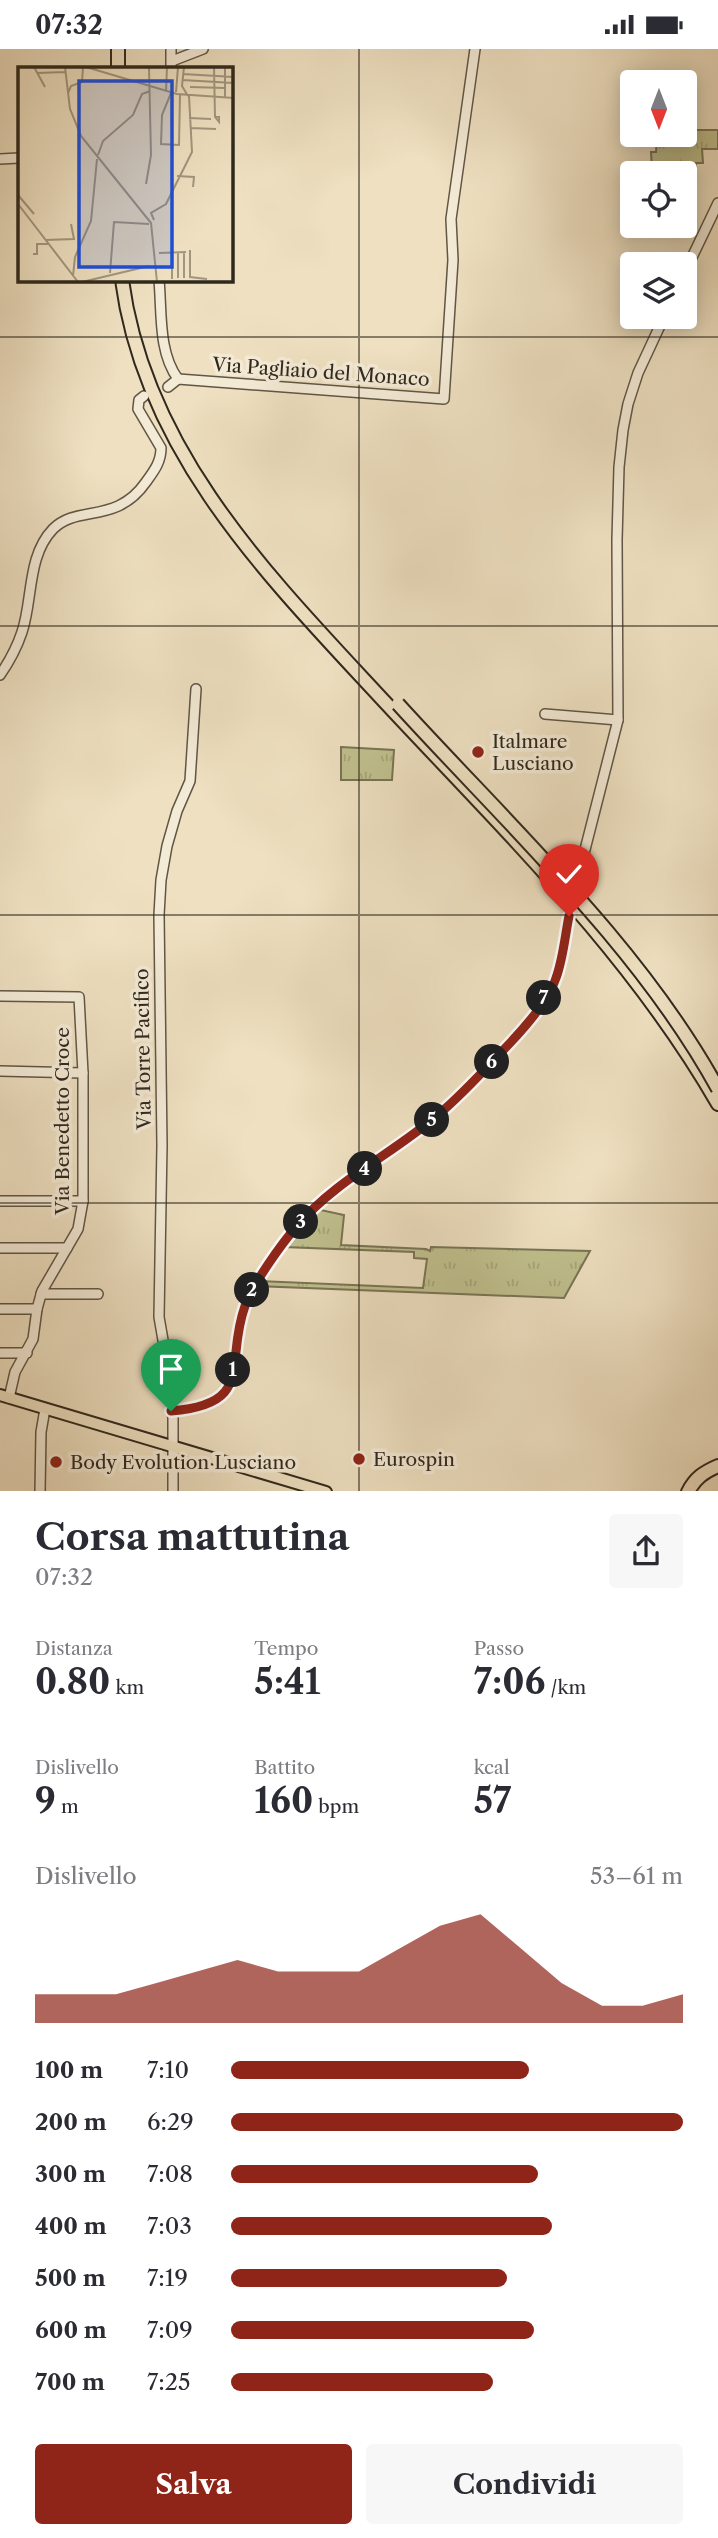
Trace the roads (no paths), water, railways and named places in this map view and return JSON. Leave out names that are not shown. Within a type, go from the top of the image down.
[{"type":"highway","points":[[111,49],[111,67]]},
{"type":"highway","points":[[118,49],[118,67]]},
{"type":"highway","points":[[122,282],[135,339],[154,397],[200,484],[235,533],[278,584],[558,877],[623,951],[666,1005],[718,1089]]},
{"type":"highway","points":[[130,282],[145,351],[160,392],[200,470],[245,533],[387,700],[621,962],[660,1012],[718,1104]]},
{"type":"highway","points":[[689,1491],[705,1471],[718,1467]]},
{"type":"main road","points":[[3,1396],[314,1490]]},
{"type":"street","points":[[172,49],[172,64],[202,49]]},
{"type":"street","name":"Via Pagliaio del Monaco","points":[[178,379],[444,399],[453,260],[451,219],[475,49]]},
{"type":"street","points":[[0,159],[18,158]]},
{"type":"street","points":[[695,252],[718,203]]},
{"type":"street","points":[[159,282],[163,337],[173,372],[178,379],[168,387]]},
{"type":"street","points":[[576,885],[618,719],[616,557],[623,430],[638,373],[658,329]]},
{"type":"street","points":[[0,675],[23,630],[38,554],[53,529],[72,519],[117,508],[141,490],[158,465],[161,448],[138,409],[139,400],[144,396]]},
{"type":"street","name":"Via Torre Pacifico","points":[[172,1447],[168,1369],[159,1317],[162,1120],[160,880],[177,811],[190,781],[196,689]]},
{"type":"street","points":[[545,714],[618,719]]},
{"type":"street","points":[[171,1411],[199,1408],[216,1400],[228,1389],[245,1303],[253,1287],[297,1226],[360,1172],[438,1115],[529,1023],[556,980],[569,916]]},
{"type":"street","name":"Via Benedetto Croce","points":[[0,996],[79,997],[83,1073],[83,1201],[78,1229],[41,1294],[33,1339],[3,1396]]},
{"type":"street","points":[[0,1071],[83,1073]]},
{"type":"street","points":[[0,1201],[83,1201]]},
{"type":"street","points":[[0,1248],[67,1248]]},
{"type":"street","points":[[41,1294],[98,1294]]},
{"type":"street","points":[[0,1309],[37,1309]]},
{"type":"street","points":[[0,1353],[27,1353]]},
{"type":"street","points":[[40,1491],[41,1432],[45,1409]]},
{"type":"street","points":[[172,1447],[173,1491]]},
{"type":"place","name":"Italmare Lusciano","points":[[478,752]]},
{"type":"place","name":"Eurospin","points":[[359,1459]]},
{"type":"place","name":"Body Evolution Lusciano","points":[[56,1462]]}]
